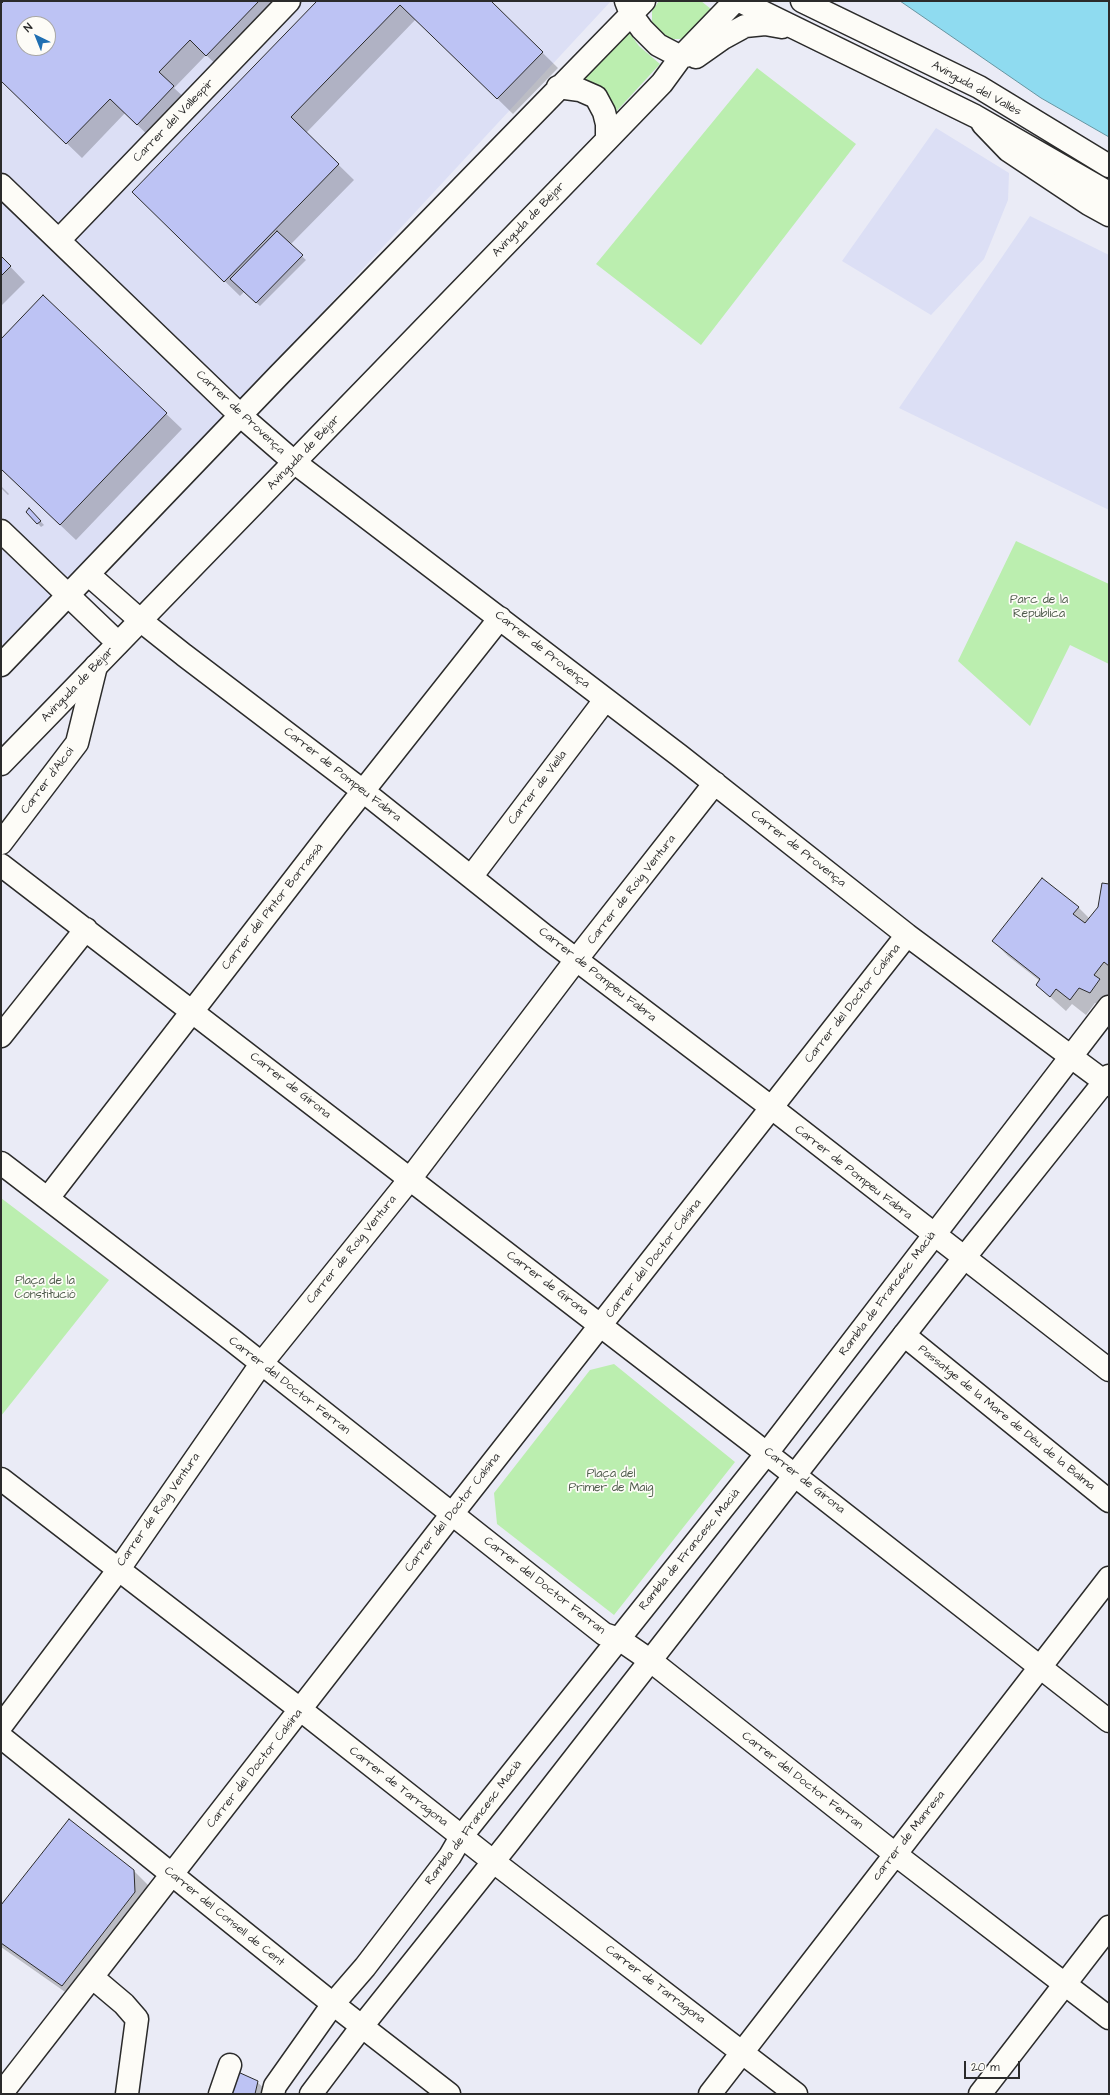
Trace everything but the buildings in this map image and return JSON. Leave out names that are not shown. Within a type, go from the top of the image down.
[{"type":"street","name":"Carrer del Vallespir","points":[[59,240],[289,1]]},
{"type":"street","name":"Avinguda de Béjar","points":[[1,764],[662,83],[682,57],[735,1]]},
{"type":"street","name":"Avinguda del Vallès","points":[[740,1],[975,116],[1109,193]]},
{"type":"street","name":"Avinguda del Vallès","points":[[802,1],[979,87],[1109,166]]},
{"type":"street","name":"Avinguda del Vallès","points":[[823,1],[840,19]]},
{"type":"street","points":[[1,665],[600,44],[630,4],[642,29],[658,45],[682,57],[706,49]]},
{"type":"street","name":"Avinguda del Vallès","points":[[662,83],[706,49],[745,26],[765,24],[796,29]]},
{"type":"street","points":[[558,87],[580,90],[596,97],[604,112],[607,124],[606,140]]},
{"type":"street","name":"Avinguda del Vallès","points":[[975,116],[1008,150],[1089,204],[1109,214]]},
{"type":"street","name":"Carrer de Provença","points":[[1,185],[241,416],[294,462],[715,783],[907,934],[1071,1056],[1108,1081]]},
{"type":"street","points":[[1,532],[118,643]]},
{"type":"street","name":"Carrer de Pompeu Fabra","points":[[89,575],[140,620],[363,791],[576,960],[772,1108],[933,1235],[1109,1370]]},
{"type":"street","name":"Carrer del Pintor Borrassà","points":[[48,1198],[363,791],[500,618]]},
{"type":"street","name":"Carrer d'Alcoi","points":[[1,843],[77,743],[96,666]]},
{"type":"street","name":"Carrer de Viella","points":[[471,877],[605,700]]},
{"type":"street","name":"Carrer de Roig Ventura","points":[[1,1726],[119,1569],[261,1364],[410,1179],[576,960],[715,783]]},
{"type":"street","name":"Carrer de Girona","points":[[1,864],[796,1475],[1109,1721]]},
{"type":"street","points":[[1,1036],[86,929]]},
{"type":"street","name":"Carrer del Doctor Calsina","points":[[1,2094],[452,1514],[907,934]]},
{"type":"street","name":"Rambla de Francesc Macià","points":[[273,2094],[274,2086],[333,2004],[365,1967],[441,1868],[461,1836],[767,1453],[1109,1007]]},
{"type":"street","points":[[311,2094],[362,2026],[494,1862],[964,1258],[1108,1081]]},
{"type":"street","name":"Carrer del Doctor Ferran","points":[[1,1164],[48,1198],[261,1364],[604,1634],[619,1639],[651,1661],[895,1854],[1109,2018]]},
{"type":"street","name":"Passatge de la Mare de Déu de la Balma","points":[[904,1335],[1109,1501]]},
{"type":"street","name":"Carrer de Tarragona","points":[[1,1479],[301,1710],[494,1862],[796,2094]]},
{"type":"street","name":"carrer de Manresa","points":[[710,2094],[1109,1578]]},
{"type":"street","name":"Carrer del Consell de Cent","points":[[1,1737],[333,2004],[449,2094]]},
{"type":"street","points":[[980,2094],[1109,1927]]},
{"type":"street","points":[[92,1977],[124,2004],[137,2019],[128,2094]]},
{"type":"street","points":[[220,2094],[230,2065]]},
{"type":"shaded area","points":[[1,1],[611,1],[1,659]]},
{"type":"shaded area","points":[[936,128],[1009,173],[1008,200],[984,259],[931,315],[842,261]]},
{"type":"shaded area","points":[[1030,216],[1109,255],[1109,510],[899,408]]},
{"type":"green space","points":[[659,1],[701,1],[711,9],[688,36],[680,39],[666,39],[652,24],[652,11]]},
{"type":"green space","points":[[628,31],[639,46],[660,64],[613,115],[579,79]]},
{"type":"green space","points":[[757,68],[856,144],[701,345],[596,264]]},
{"type":"green space","name":"Parc de la República","points":[[1016,541],[1109,584],[1109,664],[1070,645],[1030,726],[958,661]]},
{"type":"green space","name":"Plaça de la Constitució","points":[[1,1198],[109,1280],[1,1416]]},
{"type":"green space","name":"Plaça del Primer de Maig","points":[[614,1364],[735,1462],[614,1615],[497,1524],[494,1493],[590,1370]]},
{"type":"water","points":[[900,1],[1109,1],[1109,137],[1041,98]]}]
